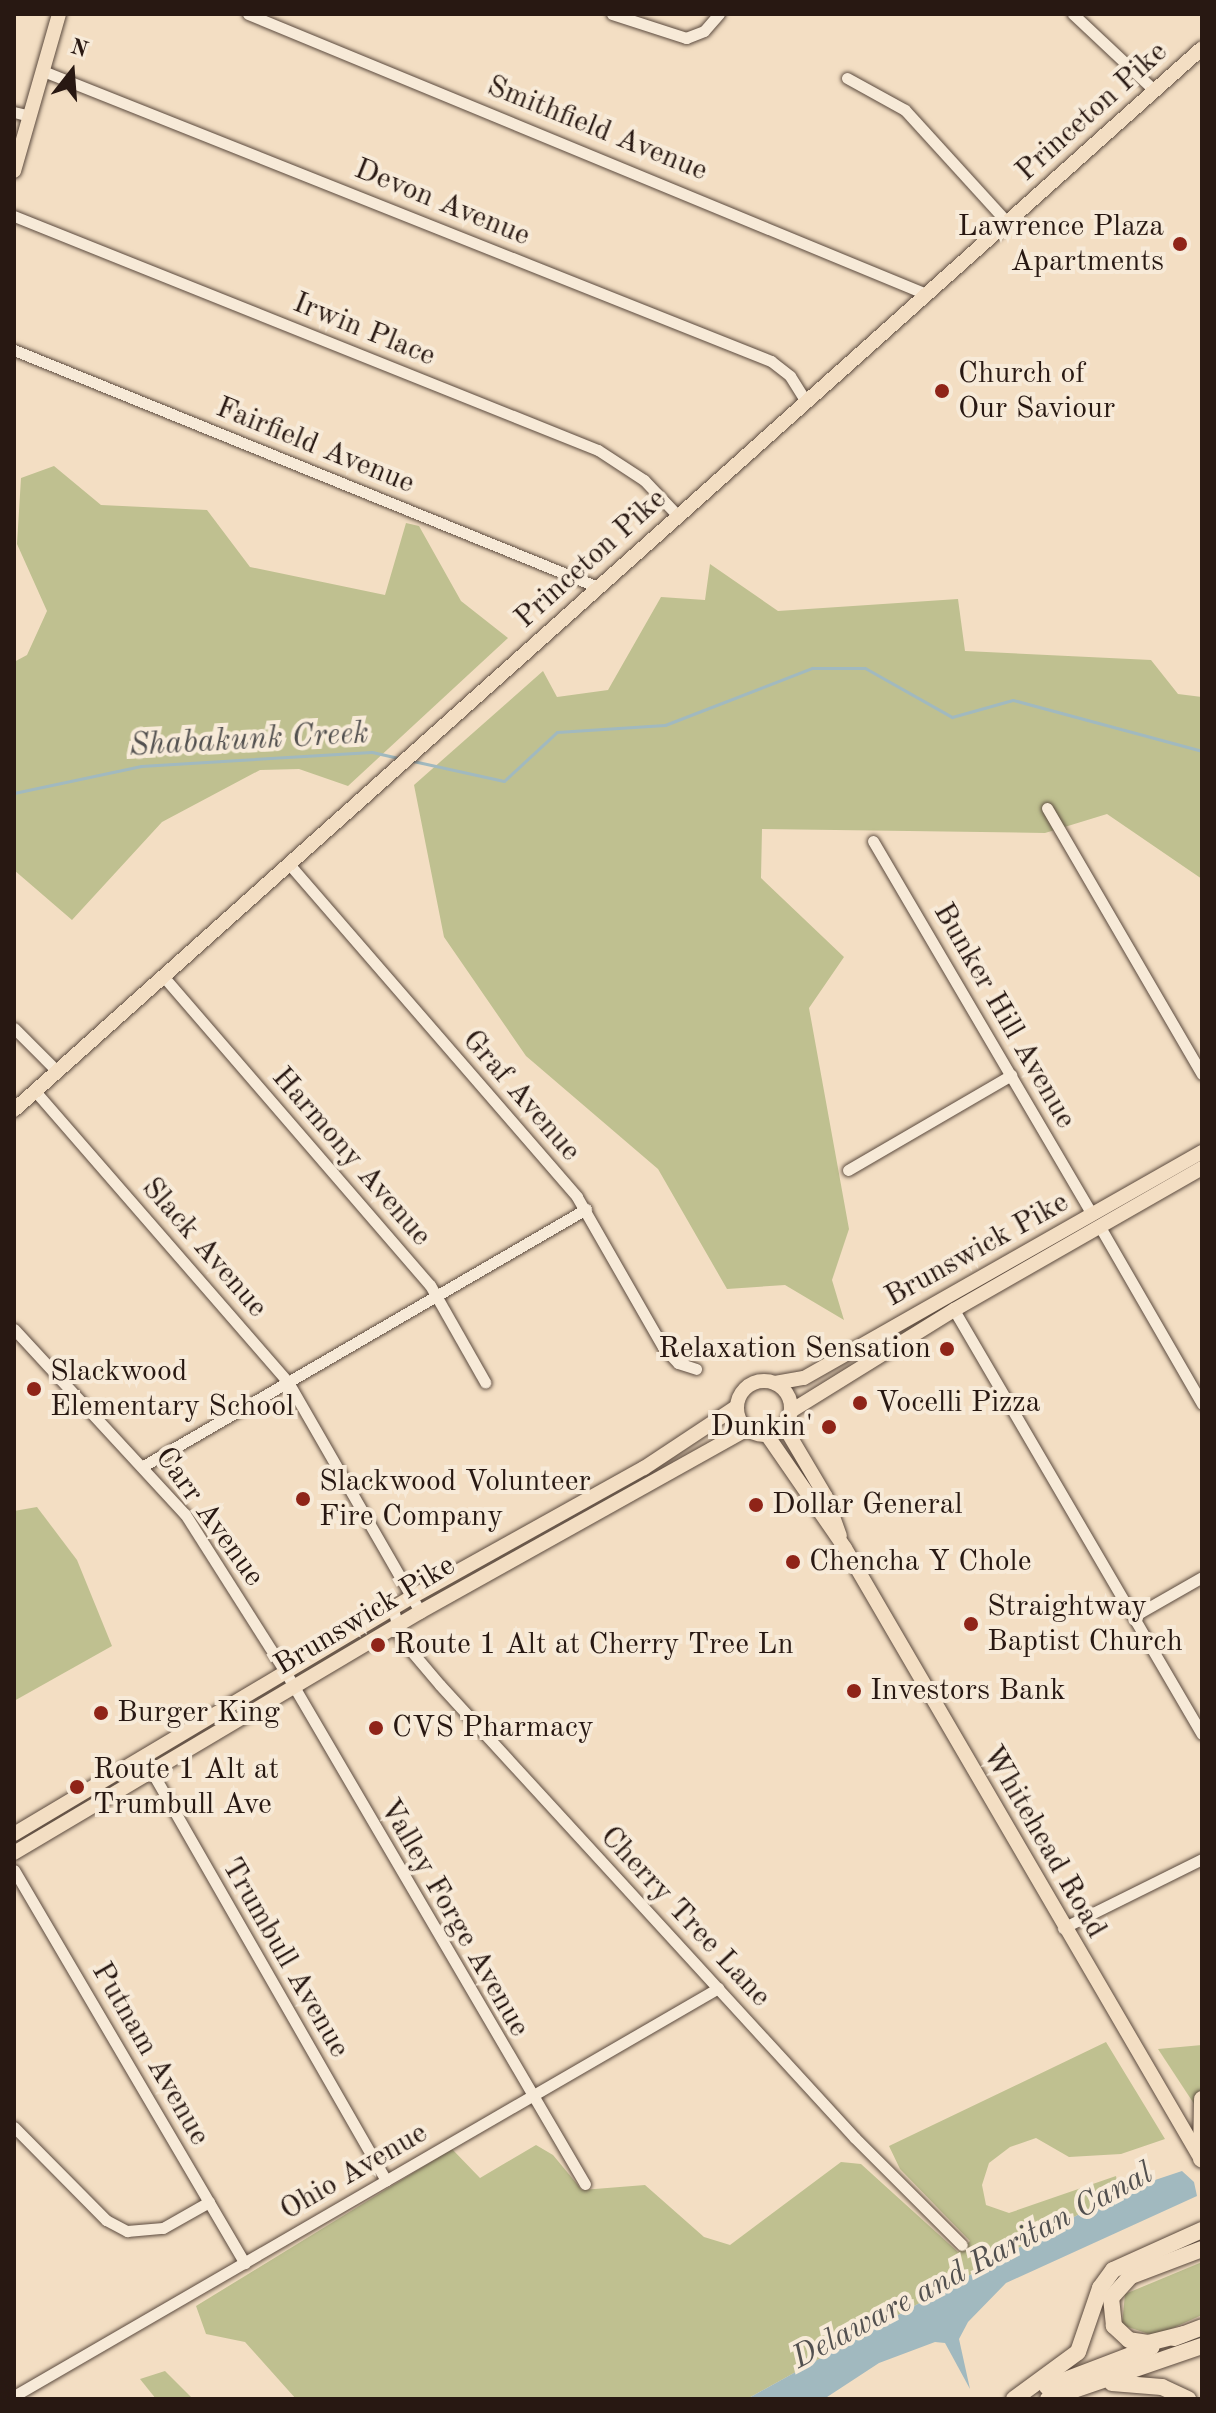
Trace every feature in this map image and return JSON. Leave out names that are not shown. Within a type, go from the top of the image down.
[{"type":"highway","points":[[1201,2160],[1202,2099]]},
{"type":"highway","points":[[1014,2399],[1078,2352],[1100,2288],[1113,2270],[1202,2230]]},
{"type":"highway","points":[[1184,2334],[1148,2343],[1129,2340],[1114,2326],[1111,2298],[1131,2276],[1202,2249]]},
{"type":"highway","points":[[1014,2399],[1202,2327]]},
{"type":"highway","points":[[1048,2399],[1202,2346]]},
{"type":"highway","points":[[1094,2384],[1146,2384],[1188,2399]]},
{"type":"main road","points":[[14,171],[59,14]]},
{"type":"main road","name":"Princeton Pike","points":[[14,1110],[1202,48]]},
{"type":"main road","name":"Brunswick Pike","points":[[791,1411],[1202,1152]]},
{"type":"main road","name":"Brunswick Pike","points":[[775,1383],[804,1378],[1096,1221],[1202,1168]]},
{"type":"main road","points":[[775,1383],[790,1398],[791,1411],[784,1426],[767,1435],[746,1430],[736,1407],[749,1385],[775,1383]]},
{"type":"main road","name":"Brunswick Pike","points":[[14,1853],[395,1628],[736,1407]]},
{"type":"main road","name":"Whitehead Road","points":[[784,1426],[826,1497],[845,1548]]},
{"type":"main road","name":"Brunswick Pike","points":[[14,1834],[412,1597],[746,1430]]},
{"type":"main road","name":"Whitehead Road","points":[[767,1435],[845,1548],[1063,1928],[1201,2160]]},
{"type":"street","name":"Smithfield Avenue","points":[[248,14],[703,197],[926,294]]},
{"type":"street","points":[[612,14],[686,38],[704,31],[719,14]]},
{"type":"street","points":[[1073,14],[1154,90]]},
{"type":"street","name":"Devon Avenue","points":[[43,71],[771,361],[790,376],[806,402]]},
{"type":"street","points":[[847,78],[905,110],[1007,222]]},
{"type":"street","points":[[14,112],[30,116]]},
{"type":"street","name":"Irwin Place","points":[[14,216],[598,450],[644,480],[678,516]]},
{"type":"street","name":"Fairfield Avenue","points":[[14,350],[598,587]]},
{"type":"street","points":[[1047,808],[1202,1074]]},
{"type":"street","name":"Bunker Hill Avenue","points":[[873,841],[1202,1404]]},
{"type":"street","name":"Graf Avenue","points":[[289,864],[586,1209],[663,1347],[678,1363],[696,1369]]},
{"type":"street","name":"Harmony Avenue","points":[[163,976],[436,1295],[485,1382]]},
{"type":"street","points":[[14,1028],[57,1071]]},
{"type":"street","points":[[848,1170],[1011,1075]]},
{"type":"street","name":"Slack Avenue","points":[[35,1091],[288,1382],[420,1612]]},
{"type":"street","points":[[145,1465],[586,1209]]},
{"type":"street","points":[[954,1310],[1202,1734]]},
{"type":"street","name":"Carr Avenue","points":[[14,1329],[145,1465],[185,1514],[286,1673]]},
{"type":"street","points":[[1134,1616],[1202,1577]]},
{"type":"street","points":[[393,1609],[395,1628]]},
{"type":"street","name":"Cherry Tree Lane","points":[[395,1628],[440,1685],[855,2138],[962,2245]]},
{"type":"street","name":"Valley Forge Avenue","points":[[286,1673],[531,2097],[585,2184]]},
{"type":"street","name":"Trumbull Avenue","points":[[144,1758],[386,2181]]},
{"type":"street","points":[[1063,1928],[1202,1859]]},
{"type":"street","name":"Putnam Avenue","points":[[14,1870],[245,2263]]},
{"type":"street","name":"Ohio Avenue","points":[[14,2396],[718,1988]]},
{"type":"street","points":[[14,2127],[106,2220],[127,2231],[163,2228],[209,2202]]},
{"type":"green space","points":[[54,466],[101,505],[207,510],[250,567],[385,595],[406,523],[419,526],[461,601],[508,638],[348,786],[299,769],[260,770],[162,822],[72,920],[14,870],[14,662],[27,655],[47,611],[17,544],[21,478]]},
{"type":"green space","points":[[710,564],[778,611],[958,599],[965,651],[1151,660],[1178,694],[1202,697],[1202,879],[1107,814],[1045,833],[762,829],[761,878],[844,957],[809,1008],[849,1229],[832,1280],[844,1320],[785,1285],[727,1289],[658,1169],[526,1056],[444,937],[414,785],[543,671],[557,697],[608,690],[661,597],[705,600]]},
{"type":"green space","points":[[37,1507],[77,1560],[112,1646],[14,1701],[14,1511]]},
{"type":"green space","points":[[1106,2042],[1165,2139],[1121,2154],[1069,2157],[1036,2138],[1010,2147],[989,2163],[982,2185],[986,2205],[1009,2213],[1116,2176],[1119,2192],[747,2399],[296,2399],[245,2342],[206,2334],[196,2306],[452,2149],[480,2178],[536,2145],[553,2155],[582,2190],[645,2185],[704,2237],[730,2245],[841,2162],[861,2164],[958,2252],[970,2241],[900,2169],[889,2146]]},
{"type":"green space","points":[[1202,2045],[1202,2116],[1158,2049]]},
{"type":"green space","points":[[1202,2262],[1202,2315],[1155,2336],[1122,2325],[1125,2294]]},
{"type":"green space","points":[[165,2371],[193,2399],[156,2399],[140,2379]]},
{"type":"water","points":[[1182,2171],[1194,2182],[1197,2196],[1006,2283],[968,2322],[959,2339],[970,2389],[945,2343],[935,2342],[879,2363],[824,2399],[747,2399],[1119,2192]]},
{"type":"waterway","name":"Shabakunk Creek","points":[[413,761],[504,781],[557,732],[665,725],[812,668],[865,668],[952,717],[1013,700],[1202,751]]},
{"type":"waterway","name":"Shabakunk Creek","points":[[14,793],[141,766],[372,752],[398,758]]},
{"type":"place","name":"Lawrence Plaza Apartments","points":[[1180,244]]},
{"type":"place","name":"Church of Our Saviour","points":[[942,391]]},
{"type":"place","name":"Relaxation Sensation","points":[[947,1349]]},
{"type":"place","name":"Slackwood Elementary School","points":[[34,1389]]},
{"type":"place","name":"Vocelli Pizza","points":[[860,1403]]},
{"type":"place","name":"Dunkin'","points":[[829,1427]]},
{"type":"place","name":"Slackwood Volunteer Fire Company","points":[[303,1499]]},
{"type":"place","name":"Dollar General","points":[[756,1505]]},
{"type":"place","name":"Chencha Y Chole","points":[[793,1562]]},
{"type":"place","name":"Straightway Baptist Church","points":[[971,1624]]},
{"type":"place","name":"Route 1 Alt at Cherry Tree Ln","points":[[378,1645]]},
{"type":"place","name":"Investors Bank","points":[[854,1691]]},
{"type":"place","name":"Burger King","points":[[101,1713]]},
{"type":"place","name":"CVS Pharmacy","points":[[376,1728]]},
{"type":"place","name":"Route 1 Alt at Trumbull Ave","points":[[77,1787]]},
{"type":"water label","name":"Delaware and Raritan Canal","points":[[973,2267]]}]
